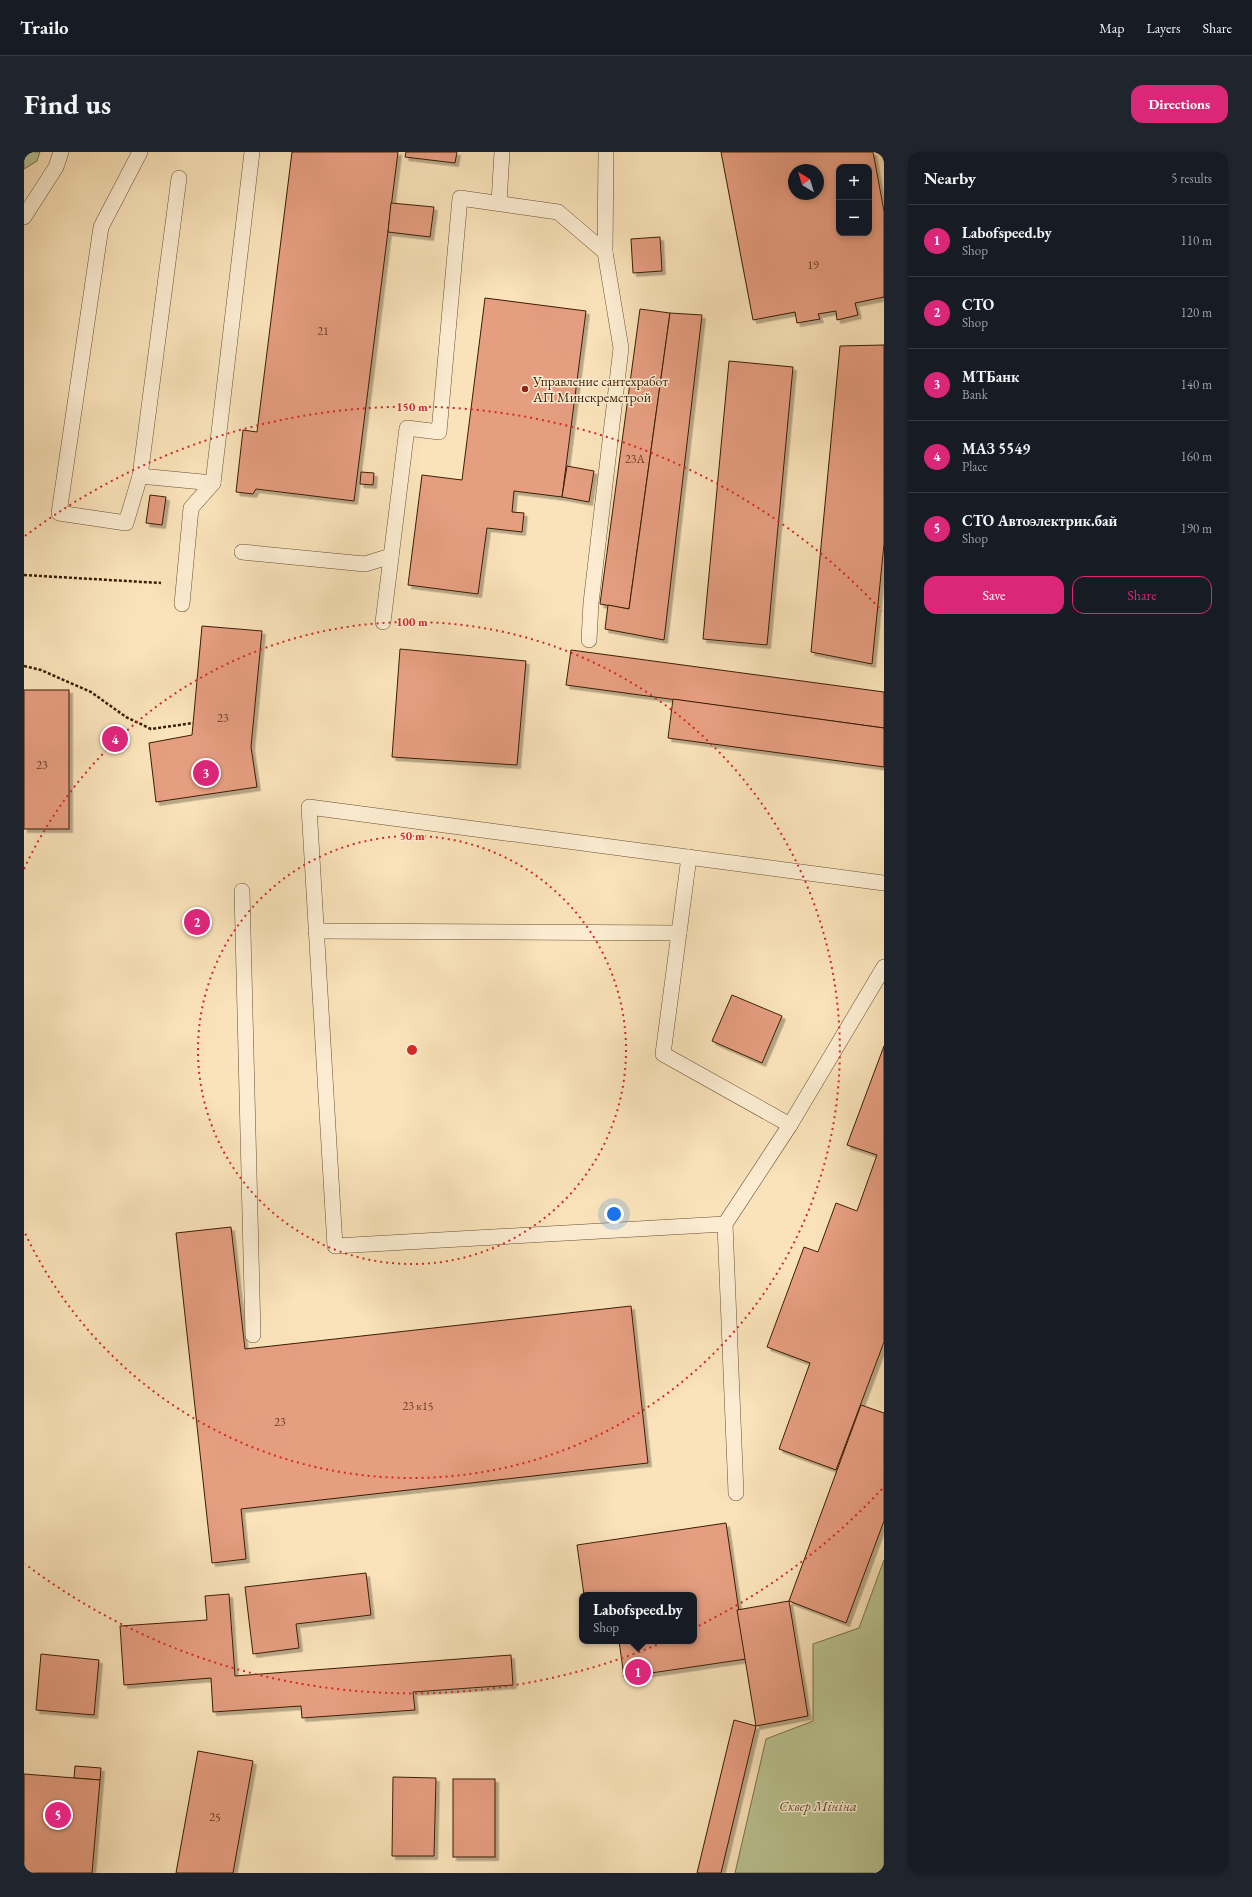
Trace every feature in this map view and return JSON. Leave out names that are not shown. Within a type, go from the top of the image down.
[{"type":"lane","points":[[24,217],[56,167],[61,152]]},
{"type":"lane","points":[[140,152],[101,227],[59,513],[126,524],[140,476],[179,178]]},
{"type":"lane","points":[[182,604],[191,508],[213,483],[252,152]]},
{"type":"lane","points":[[499,203],[502,152]]},
{"type":"lane","points":[[589,640],[591,603],[621,348],[605,252],[606,152]]},
{"type":"lane","points":[[383,622],[407,428],[439,432],[460,198],[558,212],[605,252]]},
{"type":"lane","points":[[140,476],[213,483]]},
{"type":"lane","points":[[242,552],[364,564],[391,556]]},
{"type":"lane","points":[[725,1224],[335,1246],[309,807],[884,883]]},
{"type":"lane","points":[[689,857],[663,1054],[790,1125]]},
{"type":"lane","points":[[242,891],[253,1335]]},
{"type":"lane","points":[[316,931],[679,933]]},
{"type":"lane","points":[[736,1493],[725,1224],[790,1125],[884,967]]},
{"type":"path","points":[[24,575],[184,584]]},
{"type":"path","points":[[24,666],[41,670],[91,692],[126,717],[151,729],[193,723]]},
{"type":"green space","points":[[24,152],[40,152],[37,161],[24,169]]},
{"type":"green space","name":"Сквер Мініна","points":[[884,1560],[884,1873],[735,1873],[766,1739],[813,1721],[813,1644],[859,1628]]},
{"type":"building","points":[[292,152],[398,152],[354,501],[256,489],[253,494],[236,492],[243,430],[257,432]]},
{"type":"building","points":[[406,152],[457,152],[455,163],[405,157]]},
{"type":"building","points":[[721,152],[873,152],[884,211],[884,297],[855,303],[858,315],[837,320],[836,311],[818,314],[820,319],[797,323],[795,312],[753,320]]},
{"type":"building","points":[[391,203],[434,207],[430,237],[388,232]]},
{"type":"building","points":[[660,237],[662,271],[633,273],[631,239]]},
{"type":"building","name":"Управление сантехработ АП Минскремстрой","points":[[485,298],[586,311],[562,497],[514,491],[512,512],[524,513],[522,532],[487,528],[478,594],[408,585],[422,475],[462,480]]},
{"type":"building","points":[[640,309],[670,313],[629,609],[600,604]]},
{"type":"building","points":[[670,313],[702,315],[664,640],[605,629],[608,605],[629,609]]},
{"type":"building","points":[[884,345],[884,544],[872,664],[811,652],[840,346]]},
{"type":"building","points":[[729,361],[793,367],[767,645],[703,639]]},
{"type":"building","points":[[567,466],[594,471],[589,502],[562,497]]},
{"type":"building","points":[[361,472],[374,473],[373,485],[360,484]]},
{"type":"building","points":[[150,495],[166,497],[162,525],[146,523]]},
{"type":"building","points":[[202,626],[262,631],[251,747],[257,787],[156,802],[149,743],[192,735]]},
{"type":"building","points":[[400,649],[526,661],[517,765],[392,757]]},
{"type":"building","points":[[571,650],[884,692],[884,728],[566,685]]},
{"type":"building","points":[[24,690],[69,690],[69,829],[24,829]]},
{"type":"building","points":[[673,699],[884,728],[884,767],[668,738]]},
{"type":"building","points":[[732,995],[782,1016],[762,1063],[712,1041]]},
{"type":"building","points":[[884,1046],[884,1342],[836,1470],[779,1449],[810,1363],[767,1347],[804,1247],[818,1252],[836,1203],[857,1211],[877,1155],[847,1145]]},
{"type":"building","points":[[231,1227],[245,1349],[631,1306],[648,1463],[241,1509],[246,1559],[212,1563],[176,1233]]},
{"type":"building","points":[[861,1405],[884,1413],[884,1521],[846,1623],[789,1601]]},
{"type":"building","points":[[726,1523],[746,1659],[624,1677],[619,1644],[697,1644],[697,1592],[584,1592],[577,1545]]},
{"type":"building","points":[[366,1573],[371,1615],[296,1624],[299,1648],[253,1654],[245,1587]]},
{"type":"building","points":[[229,1594],[235,1676],[511,1655],[513,1685],[413,1692],[415,1710],[302,1718],[301,1706],[213,1712],[211,1678],[124,1685],[120,1626],[207,1620],[205,1596]]},
{"type":"building","points":[[789,1601],[808,1716],[756,1726],[737,1610]]},
{"type":"building","points":[[41,1654],[99,1660],[94,1715],[36,1710]]},
{"type":"building","points":[[734,1720],[756,1726],[721,1873],[697,1873]]},
{"type":"building","points":[[198,1751],[253,1761],[233,1873],[176,1873]]},
{"type":"building","points":[[75,1766],[101,1768],[100,1780],[74,1778]]},
{"type":"building","points":[[24,1774],[100,1780],[92,1873],[24,1873]]},
{"type":"building","points":[[393,1777],[436,1778],[434,1856],[392,1856]]},
{"type":"building","points":[[453,1779],[495,1779],[495,1857],[453,1857]]},
{"type":"place","name":"Управление сантехработ АП Минскремстрой","points":[[525,389]]},
{"type":"place","name":"МАЗ 5549","points":[[115,739]]},
{"type":"place","name":"МТБанк","points":[[206,773]]},
{"type":"place","name":"СТО","points":[[197,922]]},
{"type":"place","name":"Labofspeed.by","points":[[638,1672]]},
{"type":"place","name":"СТО Автоэлектрик.бай","points":[[58,1815]]}]
